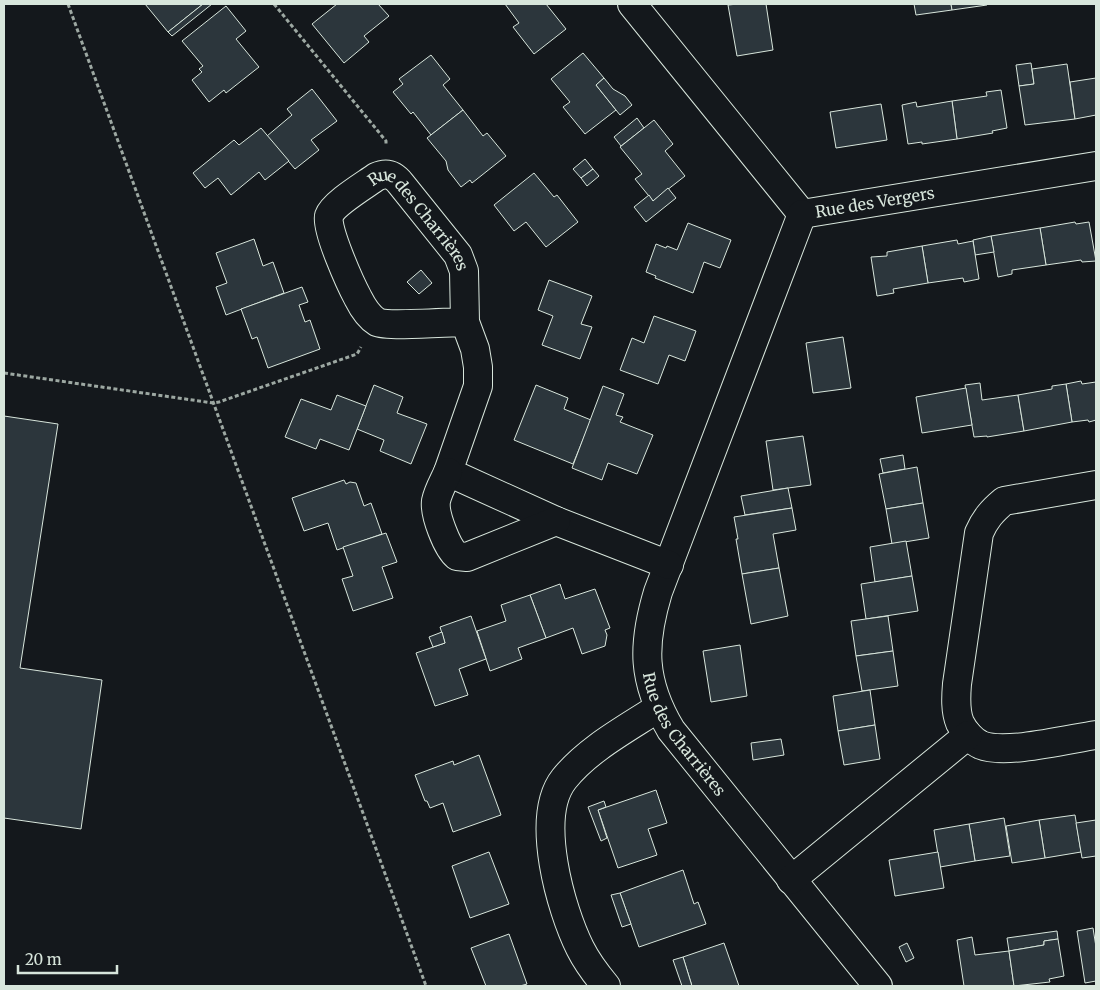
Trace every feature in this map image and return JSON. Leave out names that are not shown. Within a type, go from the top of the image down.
[{"type":"street","name":"Rue des Vergers","points":[[632,4],[802,214],[1096,166]]},
{"type":"street","name":"Rue des Charrières","points":[[378,322],[366,311],[358,298],[328,222],[333,209],[376,177],[383,174],[391,175],[402,184],[458,255],[466,280],[465,322],[475,349],[478,367],[478,386],[437,498],[436,510],[449,547],[457,556],[468,557],[556,521]]},
{"type":"street","name":"Rue des Charrières","points":[[802,214],[669,564],[650,619],[647,639],[649,674],[658,708],[671,730],[878,986]]},
{"type":"street","points":[[378,322],[394,324],[465,322]]},
{"type":"street","points":[[448,472],[556,521],[669,564]]},
{"type":"street","points":[[1096,485],[1004,501],[984,520],[979,533],[957,684],[956,703],[959,722],[968,735],[981,745],[1000,748],[1020,747],[1096,735]]},
{"type":"street","points":[[606,986],[580,949],[570,925],[556,877],[552,854],[551,829],[554,802],[562,781],[578,764],[658,708]]},
{"type":"street","points":[[792,880],[968,735]]},
{"type":"path","points":[[68,4],[426,986]]},
{"type":"path","points":[[274,4],[386,141],[391,175]]},
{"type":"path","points":[[4,373],[213,403],[357,354],[378,322]]},
{"type":"building","points":[[145,4],[203,4],[168,32]]},
{"type":"building","points":[[203,4],[212,4],[172,36],[168,32]]},
{"type":"building","points":[[337,4],[378,4],[389,16],[364,36],[369,42],[344,63],[312,24]]},
{"type":"building","points":[[505,4],[546,4],[566,29],[534,54],[513,27],[519,23]]},
{"type":"building","points":[[766,4],[773,50],[737,56],[728,5]]},
{"type":"building","points":[[914,4],[951,4],[952,10],[916,15]]},
{"type":"building","points":[[951,4],[987,4],[987,5],[952,10]]},
{"type":"building","points":[[226,6],[246,31],[236,39],[259,67],[226,93],[224,90],[209,102],[192,80],[202,72],[199,69],[203,66],[182,41]]},
{"type":"building","points":[[583,53],[604,78],[596,85],[616,110],[585,134],[563,107],[570,102],[551,79]]},
{"type":"building","points":[[431,55],[450,79],[443,85],[463,110],[431,135],[413,112],[411,114],[393,92],[403,84],[399,79]]},
{"type":"building","points":[[1031,63],[1034,84],[1019,86],[1016,65]]},
{"type":"building","points":[[1067,64],[1075,119],[1025,125],[1019,86],[1034,84],[1032,69]]},
{"type":"building","points":[[604,78],[613,89],[625,96],[632,105],[620,115],[596,85]]},
{"type":"building","points":[[1096,78],[1096,115],[1075,119],[1070,82]]},
{"type":"building","points":[[312,89],[337,121],[311,140],[319,150],[295,169],[267,136],[292,115],[287,109]]},
{"type":"building","points":[[1001,90],[1007,128],[992,131],[993,133],[957,139],[952,101],[987,96],[986,92]]},
{"type":"building","points":[[952,101],[957,139],[908,144],[902,105],[916,102],[917,107]]},
{"type":"building","points":[[881,104],[887,140],[836,148],[830,112]]},
{"type":"building","points":[[463,110],[483,136],[487,133],[506,156],[472,183],[470,180],[461,187],[448,170],[446,161],[427,138]]},
{"type":"building","points":[[637,118],[644,128],[621,146],[614,137]]},
{"type":"building","points":[[654,120],[673,144],[665,151],[685,176],[653,201],[635,179],[642,174],[620,147]]},
{"type":"building","points":[[261,128],[289,161],[265,180],[259,172],[231,195],[218,178],[205,188],[193,173],[234,140],[239,145]]},
{"type":"building","points":[[585,159],[593,169],[581,178],[573,169]]},
{"type":"building","points":[[593,169],[599,176],[587,186],[581,178]]},
{"type":"building","points":[[534,173],[554,197],[557,195],[578,222],[546,247],[526,222],[514,231],[494,205]]},
{"type":"building","points":[[668,188],[676,198],[646,222],[634,207],[649,195],[653,201]]},
{"type":"building","points":[[1075,222],[1076,224],[1089,222],[1096,261],[1082,262],[1081,260],[1046,265],[1040,228]]},
{"type":"building","points":[[688,223],[731,240],[720,268],[704,262],[693,293],[655,278],[656,276],[646,272],[656,244],[677,250]]},
{"type":"building","points":[[1040,228],[1046,265],[1012,270],[1012,274],[998,277],[991,236]]},
{"type":"building","points":[[991,236],[994,252],[975,255],[973,240]]},
{"type":"building","points":[[254,239],[263,266],[273,262],[284,293],[226,315],[216,287],[227,283],[216,253]]},
{"type":"building","points":[[957,240],[958,244],[973,241],[979,279],[964,282],[963,278],[928,283],[922,246]]},
{"type":"building","points":[[922,246],[928,283],[893,289],[894,293],[877,296],[871,257],[887,256],[887,252]]},
{"type":"building","points":[[421,270],[432,283],[419,294],[407,282]]},
{"type":"building","points":[[549,280],[592,296],[581,324],[592,327],[580,359],[542,345],[553,316],[538,310]]},
{"type":"building","points":[[302,287],[308,302],[299,305],[305,322],[310,320],[320,349],[268,368],[257,337],[252,339],[241,309]]},
{"type":"building","points":[[654,316],[696,331],[685,361],[669,355],[658,384],[620,370],[632,338],[644,343]]},
{"type":"building","points":[[843,337],[851,388],[813,393],[806,343]]},
{"type":"building","points":[[1081,381],[1082,384],[1096,382],[1096,420],[1072,422],[1066,384]]},
{"type":"building","points":[[980,383],[982,400],[1018,395],[1024,431],[987,437],[974,437],[965,385]]},
{"type":"building","points":[[1066,384],[1072,422],[1024,431],[1018,395],[1052,389],[1052,386]]},
{"type":"building","points":[[374,385],[403,397],[397,413],[427,424],[411,464],[380,451],[384,440],[357,429]]},
{"type":"building","points":[[536,385],[568,398],[564,409],[591,420],[573,464],[514,440]]},
{"type":"building","points":[[603,386],[624,394],[616,415],[623,417],[620,422],[653,435],[637,474],[608,463],[602,480],[572,468]]},
{"type":"building","points":[[966,388],[972,425],[922,433],[916,397]]},
{"type":"building","points":[[337,395],[366,406],[349,450],[320,439],[316,449],[285,437],[301,399],[331,410]]},
{"type":"building","points":[[4,416],[58,424],[20,668],[102,680],[81,829],[4,818]]},
{"type":"building","points":[[803,436],[811,485],[773,490],[766,441]]},
{"type":"building","points":[[903,455],[905,469],[883,473],[880,459]]},
{"type":"building","points":[[917,467],[923,503],[886,509],[879,474]]},
{"type":"building","points":[[344,480],[346,484],[350,482],[356,483],[364,506],[371,503],[382,534],[337,550],[328,523],[304,531],[292,498]]},
{"type":"building","points":[[788,488],[792,508],[745,515],[741,496]]},
{"type":"building","points":[[923,503],[929,538],[892,544],[886,509]]},
{"type":"building","points":[[792,508],[796,530],[773,534],[779,568],[742,574],[734,517]]},
{"type":"building","points":[[386,533],[397,562],[382,567],[393,598],[353,611],[342,579],[353,576],[343,547]]},
{"type":"building","points":[[906,541],[912,576],[875,582],[870,547]]},
{"type":"building","points":[[779,568],[788,616],[751,624],[742,574]]},
{"type":"building","points":[[912,576],[918,611],[866,619],[861,584]]},
{"type":"building","points":[[560,584],[565,599],[595,589],[610,628],[605,630],[607,635],[605,646],[582,654],[573,628],[546,638],[530,595]]},
{"type":"building","points":[[530,595],[546,638],[518,648],[522,659],[490,671],[477,631],[506,621],[501,605]]},
{"type":"building","points":[[471,616],[486,659],[459,669],[468,695],[435,706],[416,653],[445,643],[440,627]]},
{"type":"building","points":[[888,616],[893,651],[856,656],[851,621]]},
{"type":"building","points":[[442,632],[445,643],[433,647],[429,637]]},
{"type":"building","points":[[740,645],[747,696],[711,702],[703,651]]},
{"type":"building","points":[[893,651],[898,686],[862,691],[856,656]]},
{"type":"building","points":[[870,690],[875,725],[838,731],[833,696]]},
{"type":"building","points":[[875,725],[880,759],[844,765],[838,731]]},
{"type":"building","points":[[781,739],[784,755],[753,760],[751,743]]},
{"type":"building","points":[[479,755],[501,815],[453,832],[443,803],[430,808],[427,801],[425,801],[415,775],[453,761],[454,765]]},
{"type":"building","points":[[656,790],[667,823],[648,829],[657,855],[618,868],[598,810]]},
{"type":"building","points":[[604,801],[606,807],[598,810],[607,838],[601,841],[588,807]]},
{"type":"building","points":[[1075,815],[1081,852],[1045,858],[1039,820]]},
{"type":"building","points":[[1004,818],[1010,856],[975,861],[969,824]]},
{"type":"building","points":[[1039,820],[1045,858],[1012,863],[1006,826]]},
{"type":"building","points":[[1096,820],[1096,856],[1082,858],[1076,823]]},
{"type":"building","points":[[969,824],[975,861],[940,867],[934,830]]},
{"type":"building","points":[[489,852],[509,904],[470,918],[452,866]]},
{"type":"building","points":[[938,852],[944,888],[895,896],[889,860]]},
{"type":"building","points":[[683,870],[694,904],[698,902],[706,924],[639,947],[620,893]]},
{"type":"building","points":[[620,893],[631,924],[622,927],[611,895]]},
{"type":"building","points":[[1093,928],[1096,947],[1096,981],[1085,983],[1077,931]]},
{"type":"building","points":[[1057,931],[1058,939],[1044,941],[1044,945],[1009,951],[1007,938]]},
{"type":"building","points":[[509,934],[527,984],[520,986],[486,986],[471,948]]},
{"type":"building","points":[[972,937],[975,955],[1009,951],[1014,986],[964,986],[957,940]]},
{"type":"building","points":[[1058,939],[1064,976],[1049,979],[1050,982],[1014,986],[1009,951],[1044,945],[1044,941]]},
{"type":"building","points":[[724,943],[739,986],[692,986],[683,957]]},
{"type":"building","points":[[907,943],[914,958],[906,962],[899,947]]},
{"type":"building","points":[[683,957],[692,986],[682,986],[673,960]]}]
